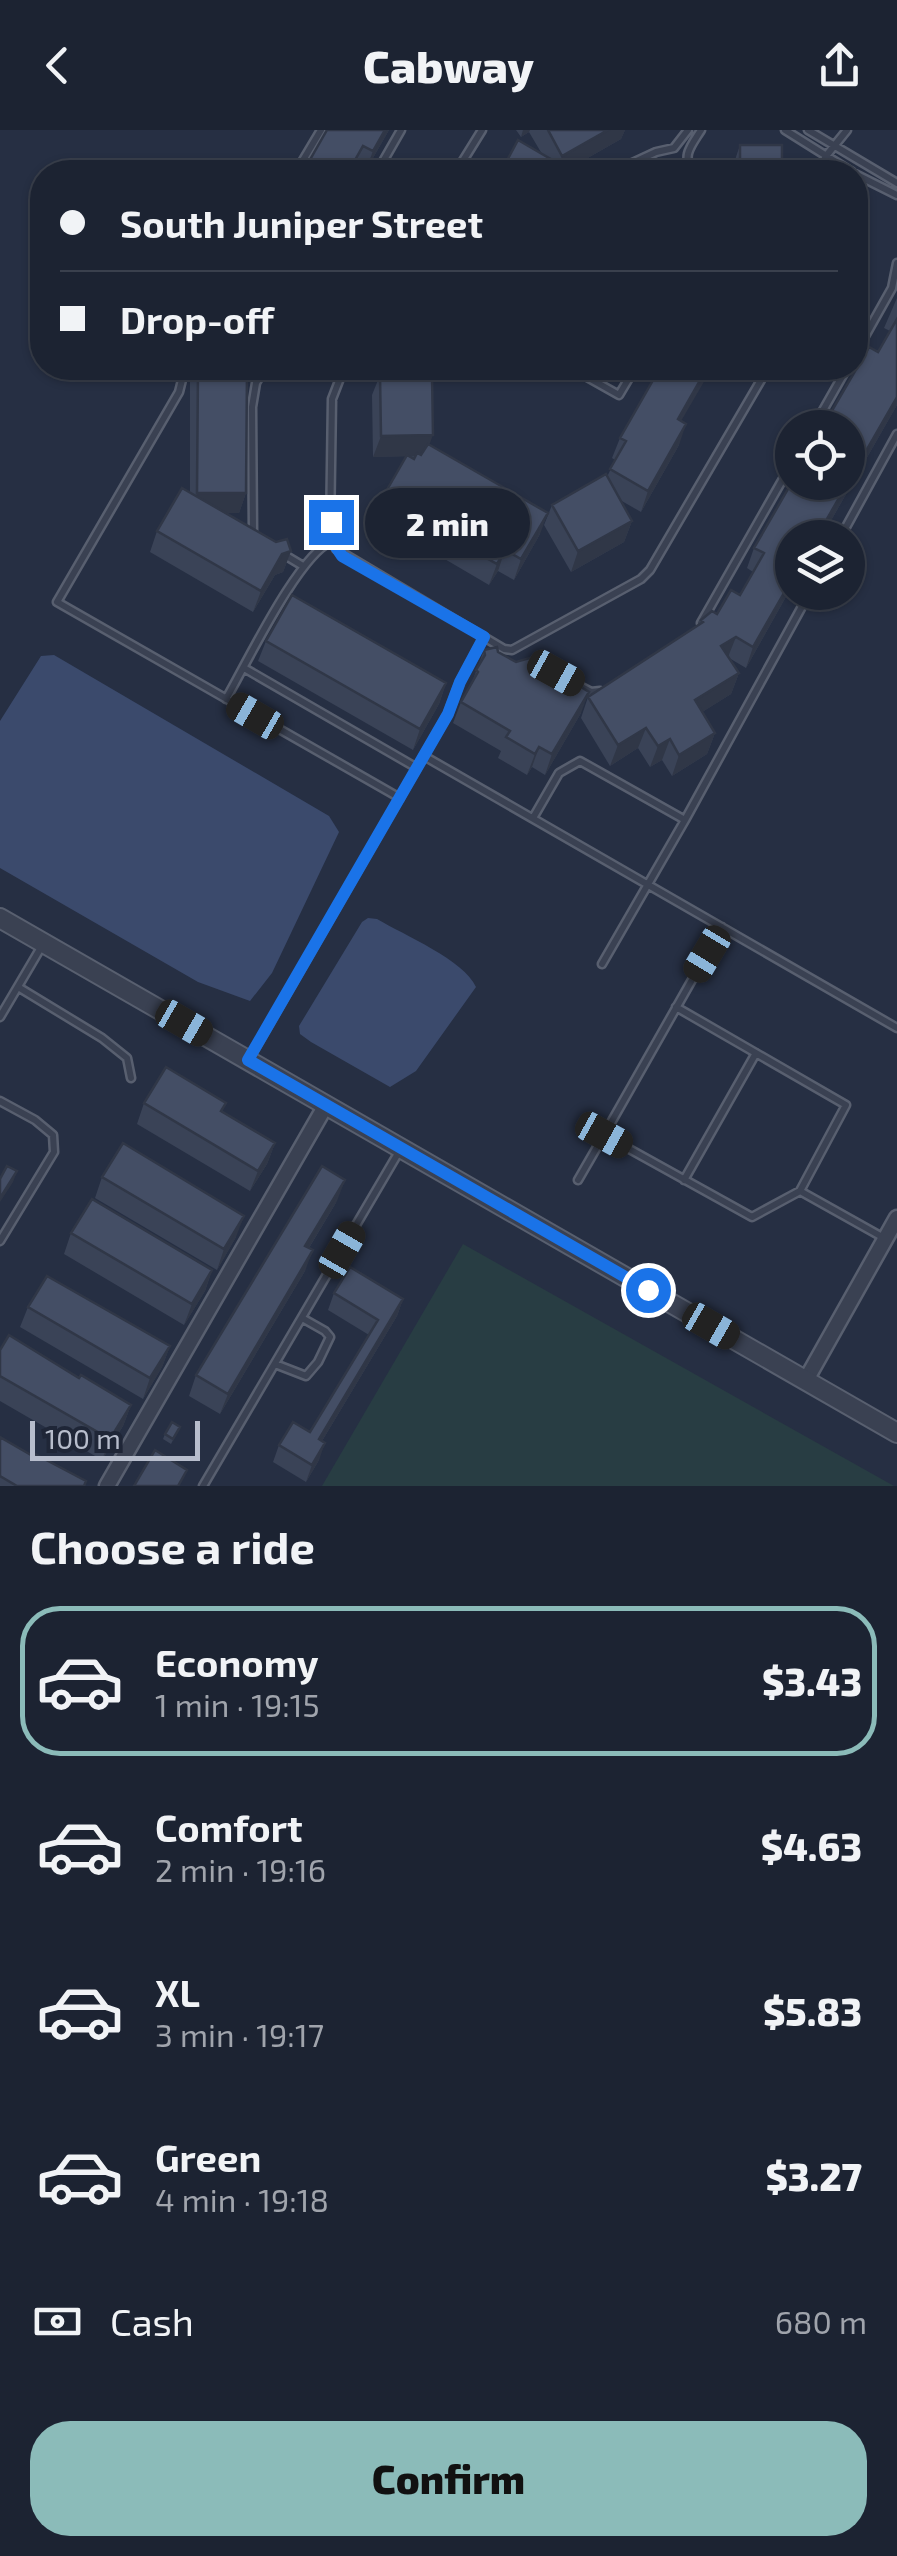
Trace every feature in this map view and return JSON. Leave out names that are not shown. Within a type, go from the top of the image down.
[{"type":"street","points":[[0,918],[897,1433]]},
{"type":"street","points":[[108,1486],[326,1105]]},
{"type":"street","points":[[806,1380],[897,1218]]},
{"type":"lane","points":[[303,160],[321,130]]},
{"type":"lane","points":[[384,160],[401,130]]},
{"type":"lane","points":[[463,160],[482,130]]},
{"type":"lane","points":[[639,160],[674,148],[688,130]]},
{"type":"lane","points":[[687,160],[700,130]]},
{"type":"lane","points":[[785,130],[833,160]]},
{"type":"lane","points":[[808,130],[859,160]]},
{"type":"lane","points":[[824,160],[847,130]]},
{"type":"lane","points":[[868,165],[897,182]]},
{"type":"lane","points":[[868,180],[897,195]]},
{"type":"lane","points":[[868,331],[892,288],[897,264]]},
{"type":"lane","points":[[182,380],[179,392],[57,602],[400,798]]},
{"type":"lane","points":[[258,380],[252,407],[252,530],[260,541]]},
{"type":"lane","points":[[339,380],[332,399],[332,541],[342,556],[504,649],[519,649],[641,579],[650,570],[761,380]]},
{"type":"lane","points":[[592,380],[619,395],[628,380]]},
{"type":"lane","points":[[823,410],[840,380]]},
{"type":"lane","points":[[850,520],[897,434]]},
{"type":"lane","points":[[691,634],[702,622],[775,493]]},
{"type":"lane","points":[[226,699],[303,566],[322,545],[332,541]]},
{"type":"lane","points":[[274,549],[303,566]]},
{"type":"lane","points":[[602,964],[800,610]]},
{"type":"lane","points":[[248,1060],[424,756],[484,637]]},
{"type":"lane","points":[[519,649],[527,657]]},
{"type":"lane","points":[[244,668],[417,768]]},
{"type":"lane","points":[[556,673],[592,692],[600,692],[615,682]]},
{"type":"lane","points":[[424,756],[897,1028]]},
{"type":"lane","points":[[533,818],[559,774],[580,760],[685,820]]},
{"type":"lane","points":[[578,1180],[722,928]]},
{"type":"lane","points":[[0,1018],[43,943]]},
{"type":"lane","points":[[18,987],[115,1048],[127,1058],[131,1078]]},
{"type":"lane","points":[[604,1135],[752,1217],[800,1191],[846,1105],[676,1007]]},
{"type":"lane","points":[[684,1180],[756,1054]]},
{"type":"lane","points":[[0,1100],[53,1135],[54,1152],[0,1241]]},
{"type":"lane","points":[[203,1486],[401,1148]]},
{"type":"lane","points":[[800,1191],[886,1238]]},
{"type":"lane","points":[[275,1364],[306,1376],[318,1362],[330,1337],[302,1318]]},
{"type":"green space","points":[[463,1244],[894,1486],[322,1486]]},
{"type":"water","points":[[54,655],[329,816],[339,832],[272,973],[250,1001],[198,982],[0,868],[0,721],[41,656]]},
{"type":"water","points":[[368,918],[377,919],[447,958],[476,987],[416,1071],[390,1087],[300,1034],[299,1026]]},
{"type":"building","points":[[327,130],[385,130],[373,151],[363,146],[355,160],[310,160]]},
{"type":"building","points":[[548,130],[608,130],[562,156]]},
{"type":"building","points":[[518,140],[552,160],[507,160]]},
{"type":"building","points":[[740,145],[782,145],[782,160],[740,160]]},
{"type":"building","points":[[897,319],[897,397],[865,453],[865,410],[832,410],[850,380],[868,380],[869,347],[878,352]]},
{"type":"building","points":[[198,380],[247,380],[246,493],[197,493]]},
{"type":"building","points":[[380,380],[432,380],[433,435],[381,436]]},
{"type":"building","points":[[653,380],[700,380],[678,419],[686,424],[648,491],[610,469],[626,441],[620,438]]},
{"type":"building","points":[[428,444],[548,513],[521,559],[505,550],[497,564],[392,504],[394,492],[388,488],[407,455],[414,459]]},
{"type":"building","points":[[606,474],[632,521],[578,551],[552,505]]},
{"type":"building","points":[[182,488],[276,542],[287,539],[291,551],[282,554],[261,591],[157,531]]},
{"type":"building","points":[[782,500],[838,500],[826,520],[775,520],[775,609],[753,647],[736,637],[721,646],[739,673],[695,700],[715,733],[679,755],[670,739],[658,746],[646,728],[618,745],[588,697],[703,622],[712,611],[717,614],[731,590],[740,595],[764,553],[754,548]]},
{"type":"building","points":[[292,595],[446,683],[420,729],[266,641]]},
{"type":"building","points":[[497,647],[498,652],[516,662],[533,657],[589,692],[552,754],[539,747],[535,754],[506,737],[510,731],[461,702],[478,672],[484,650]]},
{"type":"building","points":[[166,1067],[226,1103],[221,1111],[275,1143],[258,1171],[144,1103]]},
{"type":"building","points":[[123,1143],[244,1216],[224,1249],[102,1177]]},
{"type":"building","points":[[7,1166],[17,1171],[0,1198],[0,1179]]},
{"type":"building","points":[[322,1166],[345,1180],[305,1246],[313,1250],[228,1394],[196,1375]]},
{"type":"building","points":[[92,1199],[212,1270],[192,1304],[71,1233]]},
{"type":"building","points":[[350,1267],[403,1299],[319,1439],[325,1443],[312,1465],[279,1445],[293,1422],[310,1432],[378,1320],[334,1293]]},
{"type":"building","points":[[47,1276],[170,1346],[150,1378],[28,1307]]},
{"type":"building","points":[[9,1335],[131,1405],[110,1439],[0,1376],[0,1350]]},
{"type":"building","points":[[172,1422],[180,1427],[173,1439],[165,1434]]},
{"type":"building","points":[[0,1437],[86,1481],[84,1486],[17,1486],[0,1476]]},
{"type":"building","points":[[155,1450],[187,1470],[178,1486],[134,1486]]},
{"type":"route","points":[[331,522],[332,541],[342,556],[484,637],[448,714],[248,1060],[648,1290]]}]
